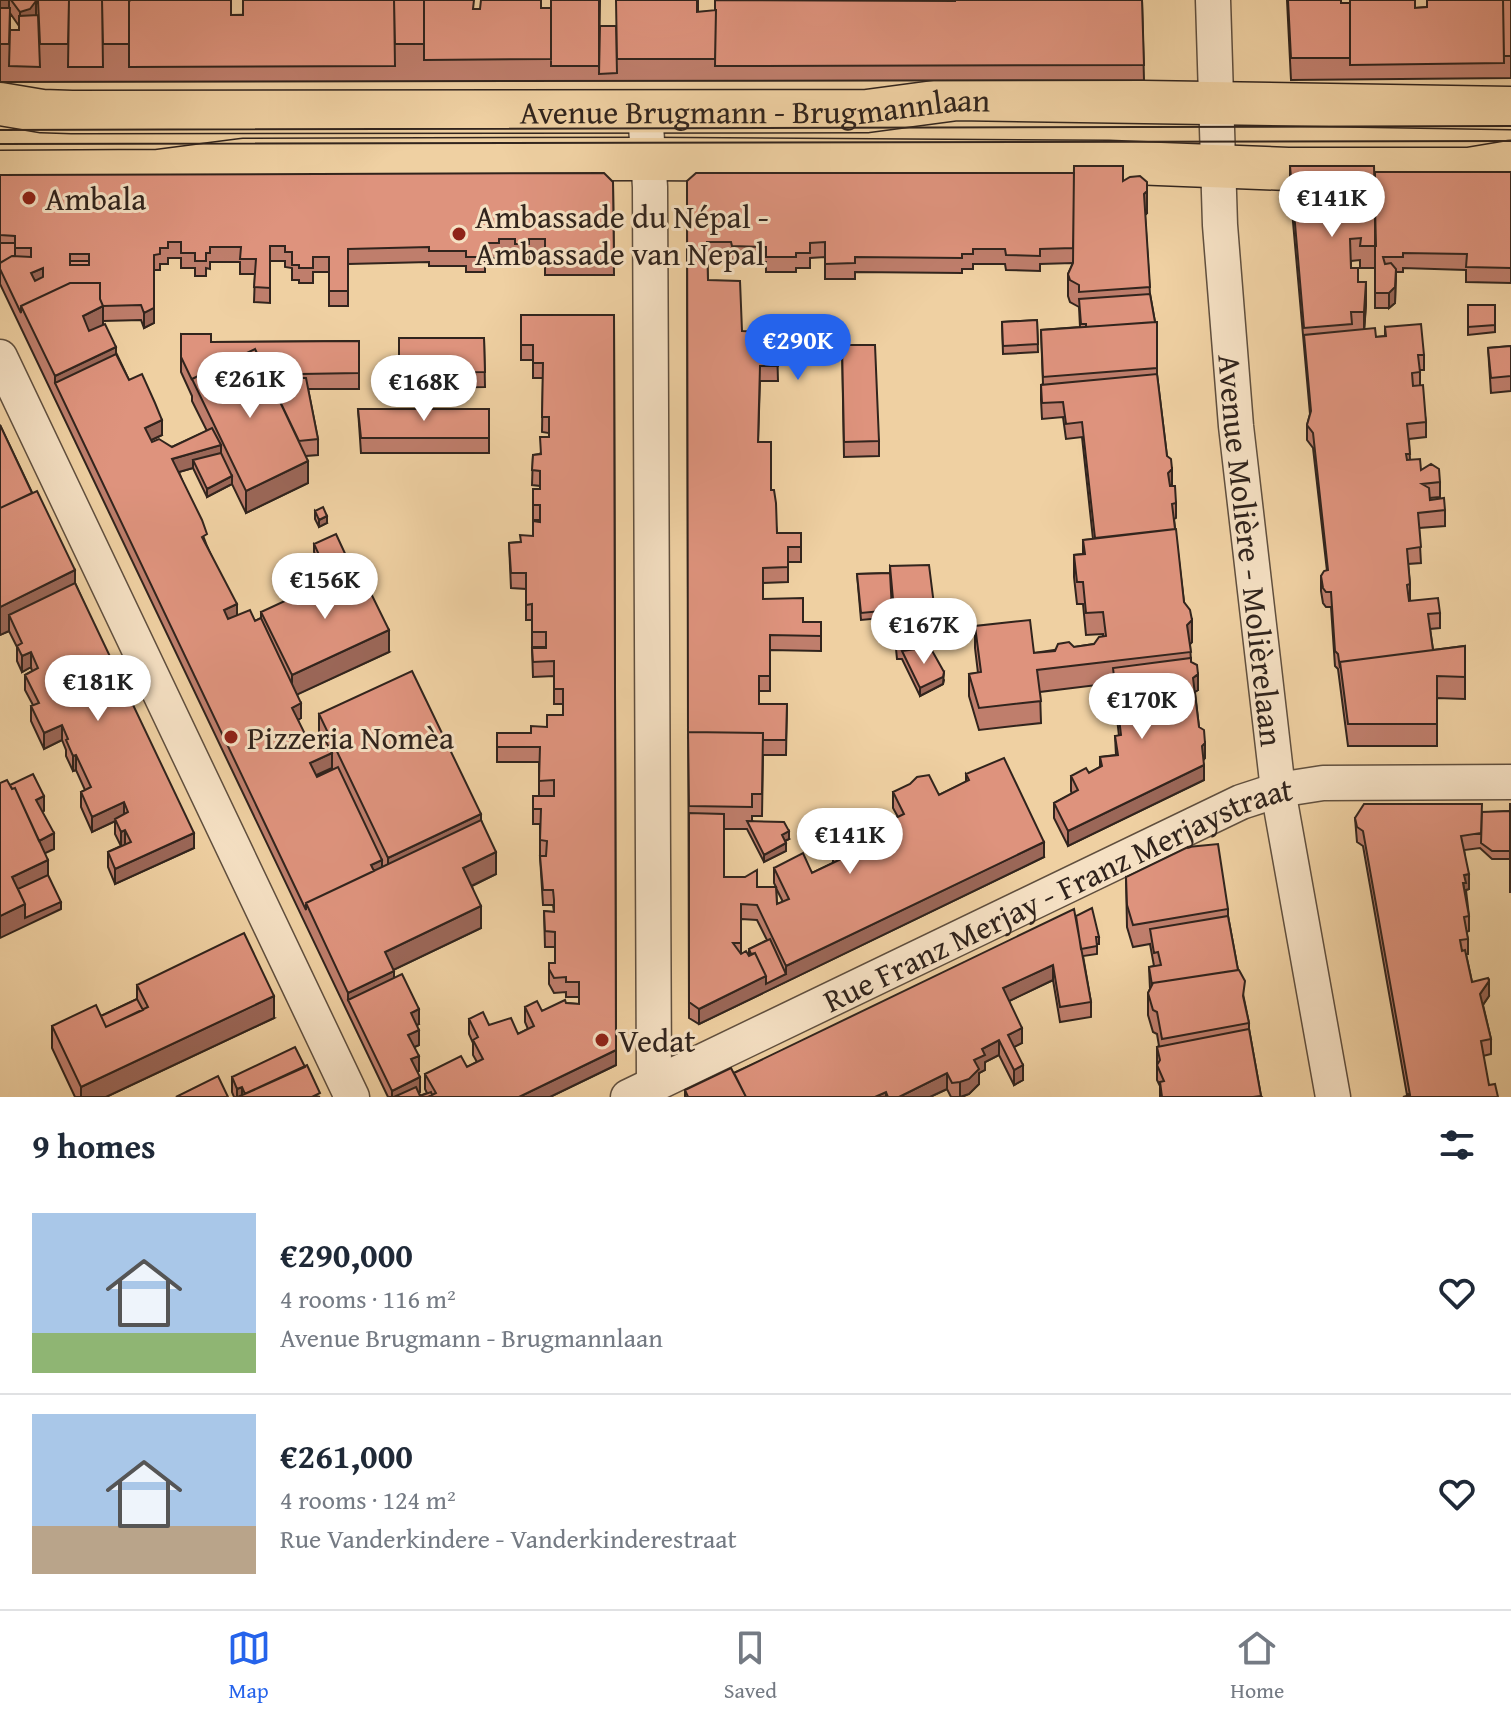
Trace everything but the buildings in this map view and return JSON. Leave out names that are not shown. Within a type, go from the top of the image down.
[{"type":"main road","name":"Avenue Brugmann - Brugmannlaan","points":[[0,104],[72,112],[867,111],[957,99],[1511,108]]},
{"type":"main road","name":"Avenue Brugmann - Brugmannlaan","points":[[0,172],[158,171],[243,160],[1108,162],[1469,169],[1511,162]]},
{"type":"street","name":"Avenue Molière - Molièrelaan","points":[[1213,0],[1220,225],[1236,426],[1278,790],[1333,1097]]},
{"type":"street","points":[[641,1091],[648,159],[645,110]]},
{"type":"street","points":[[0,357],[352,1097]]},
{"type":"street","name":"Rue Franz Merjay - Franz Merjaystraat","points":[[641,1091],[1241,802],[1278,790],[1323,783],[1511,782]]},
{"type":"tram line","points":[[0,130],[1511,126]]},
{"type":"tram line","points":[[0,144],[1511,141]]},
{"type":"place","name":"Ambala","points":[[29,198]]},
{"type":"place","name":"Ambassade du Népal - Ambassade van Nepal","points":[[459,234]]},
{"type":"place","name":"Pizzeria Nomèa","points":[[231,737]]},
{"type":"place","name":"Vedat","points":[[602,1040]]}]
